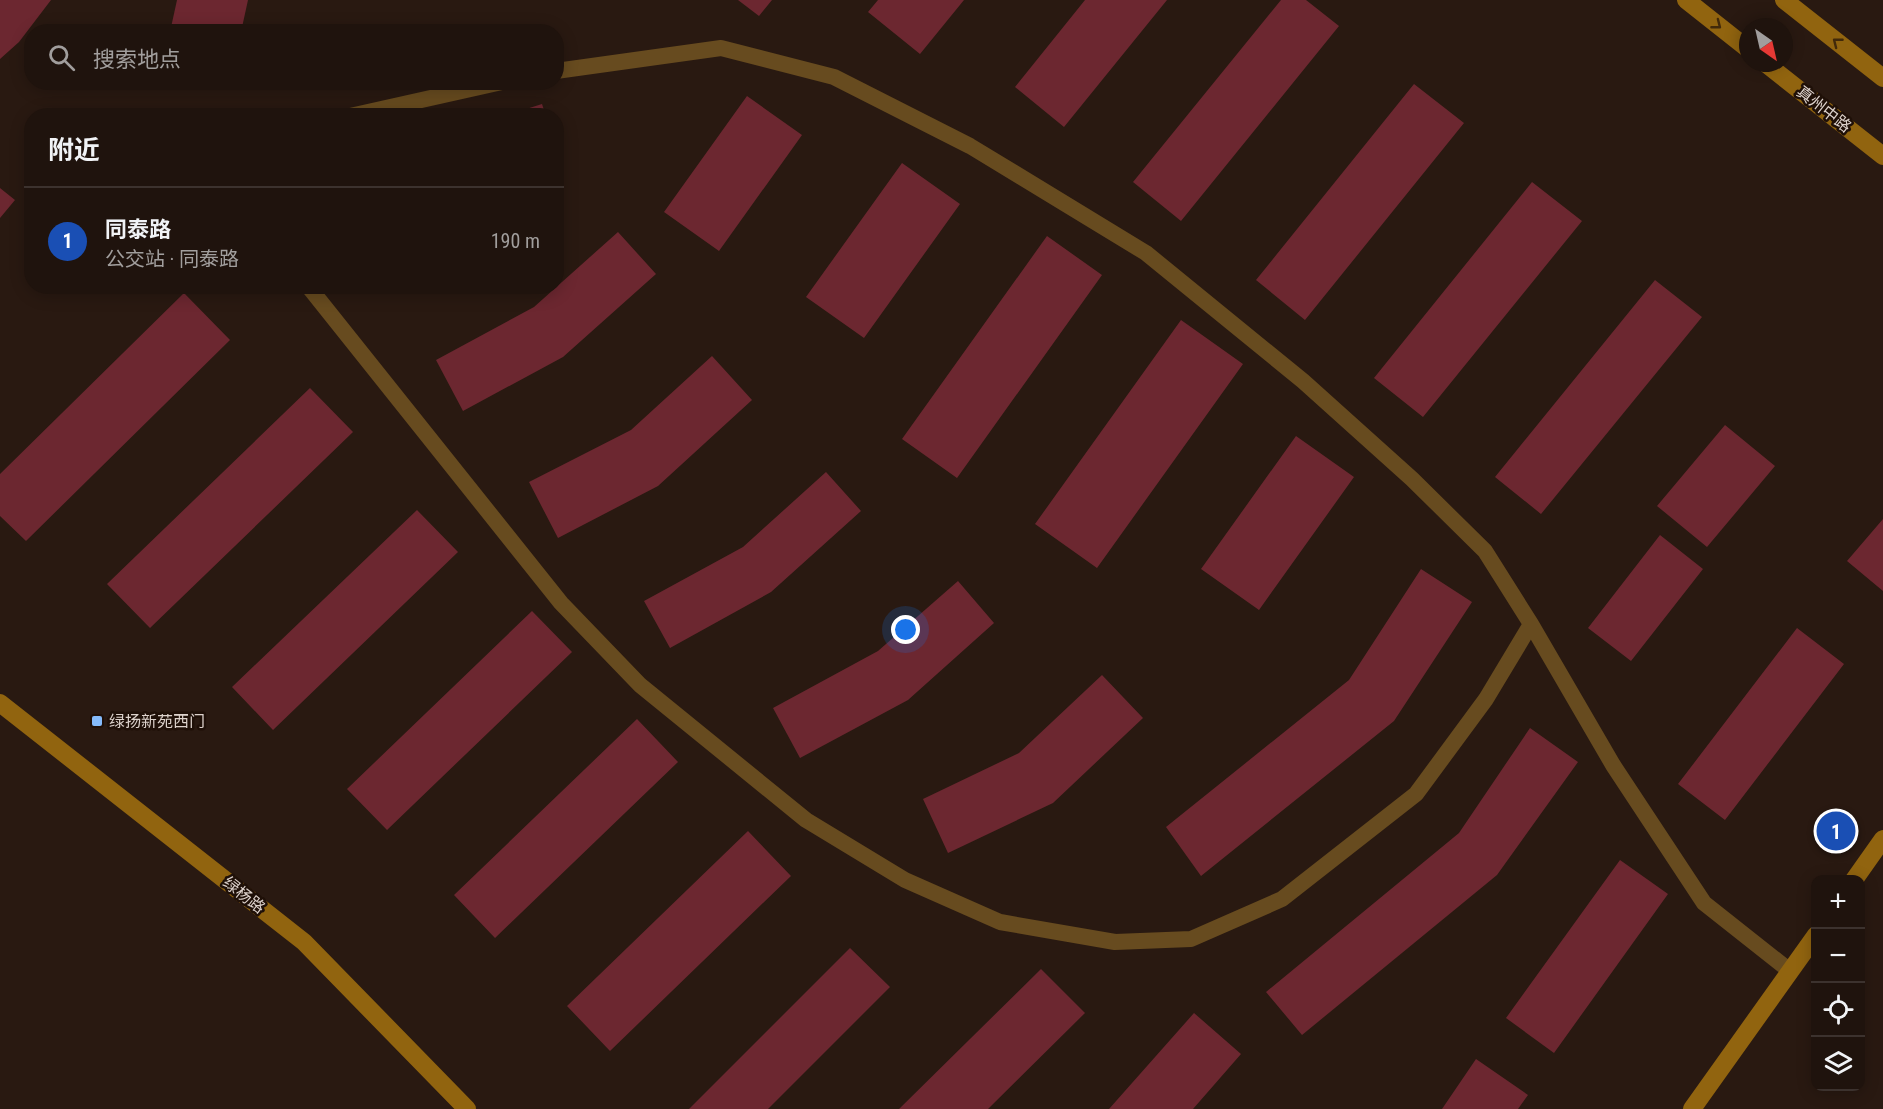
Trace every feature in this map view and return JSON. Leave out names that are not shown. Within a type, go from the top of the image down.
[{"type":"street","points":[[1686,0],[1739,42]]},
{"type":"street","points":[[1784,0],[1883,78]]},
{"type":"street","name":"真州中路","points":[[1776,72],[1883,156]]},
{"type":"street","name":"绿杨路","points":[[0,703],[304,942],[467,1109]]},
{"type":"street","points":[[1857,875],[1883,839]]},
{"type":"street","points":[[1692,1109],[1811,940]]},
{"type":"lane","points":[[564,70],[721,48],[834,77],[970,146],[1146,253],[1303,381],[1412,479],[1485,551],[1531,624],[1613,765],[1704,903],[1790,971]]},
{"type":"lane","points":[[386,108],[466,90]]},
{"type":"lane","points":[[314,294],[561,603],[640,685],[806,820],[904,880],[1000,922],[1115,942],[1191,939],[1282,899],[1416,794],[1486,699],[1531,624]]},
{"type":"building","points":[[0,0],[51,0],[33,24],[24,24],[24,35],[0,59]]},
{"type":"building","points":[[177,0],[248,0],[243,24],[172,24]]},
{"type":"building","points":[[738,0],[772,0],[759,16]]},
{"type":"building","points":[[878,0],[964,0],[920,54],[868,12]]},
{"type":"building","points":[[1085,0],[1167,0],[1064,127],[1015,87]]},
{"type":"building","points":[[1281,0],[1306,0],[1339,26],[1181,221],[1133,182]]},
{"type":"building","points":[[1414,84],[1464,123],[1305,320],[1256,280]]},
{"type":"building","points":[[747,96],[802,135],[719,251],[664,212]]},
{"type":"building","points":[[542,104],[543,108],[529,108]]},
{"type":"building","points":[[902,163],[960,204],[864,338],[806,297]]},
{"type":"building","points":[[1532,182],[1582,221],[1423,417],[1374,378]]},
{"type":"building","points":[[0,188],[15,200],[0,218]]},
{"type":"building","points":[[618,232],[656,274],[563,357],[463,411],[436,360],[534,307],[549,294],[564,294],[564,280]]},
{"type":"building","points":[[1047,236],[1102,275],[957,478],[902,439]]},
{"type":"building","points":[[1655,280],[1702,317],[1541,514],[1495,477]]},
{"type":"building","points":[[183,294],[230,340],[26,541],[0,516],[0,474]]},
{"type":"building","points":[[1181,320],[1243,364],[1097,568],[1035,524]]},
{"type":"building","points":[[712,356],[752,400],[658,486],[558,538],[529,482],[631,430]]},
{"type":"building","points":[[310,388],[353,432],[150,628],[107,584]]},
{"type":"building","points":[[1725,425],[1775,466],[1707,547],[1657,506]]},
{"type":"building","points":[[1296,436],[1354,477],[1259,610],[1201,569]]},
{"type":"building","points":[[826,472],[861,511],[771,592],[670,648],[644,601],[743,547]]},
{"type":"building","points":[[417,510],[458,552],[273,730],[232,687]]},
{"type":"building","points":[[1883,519],[1883,591],[1847,561]]},
{"type":"building","points":[[1660,535],[1703,569],[1631,661],[1588,628]]},
{"type":"building","points":[[1421,569],[1472,602],[1394,721],[1201,876],[1166,827],[1349,680]]},
{"type":"building","points":[[958,581],[994,623],[908,700],[800,758],[773,708],[878,651]]},
{"type":"building","points":[[532,611],[572,652],[387,830],[347,789]]},
{"type":"building","points":[[1797,628],[1844,664],[1725,820],[1678,784]]},
{"type":"building","points":[[1102,675],[1143,718],[1053,803],[948,853],[923,799],[1019,753]]},
{"type":"building","points":[[637,719],[678,762],[495,938],[454,895]]},
{"type":"building","points":[[1530,728],[1578,762],[1497,875],[1302,1035],[1266,992],[1459,833]]},
{"type":"building","points":[[748,831],[791,876],[610,1051],[567,1006]]},
{"type":"building","points":[[1620,860],[1668,894],[1554,1053],[1506,1018]]},
{"type":"building","points":[[850,948],[890,987],[768,1109],[689,1109]]},
{"type":"building","points":[[1041,969],[1085,1013],[988,1109],[899,1109]]},
{"type":"building","points":[[1194,1013],[1241,1054],[1193,1109],[1109,1109]]},
{"type":"building","points":[[1476,1059],[1528,1095],[1518,1109],[1442,1109]]},
{"type":"place","name":"绿扬新苑西门","points":[[97,721]]},
{"type":"place","name":"同泰路","points":[[1836,831]]}]
